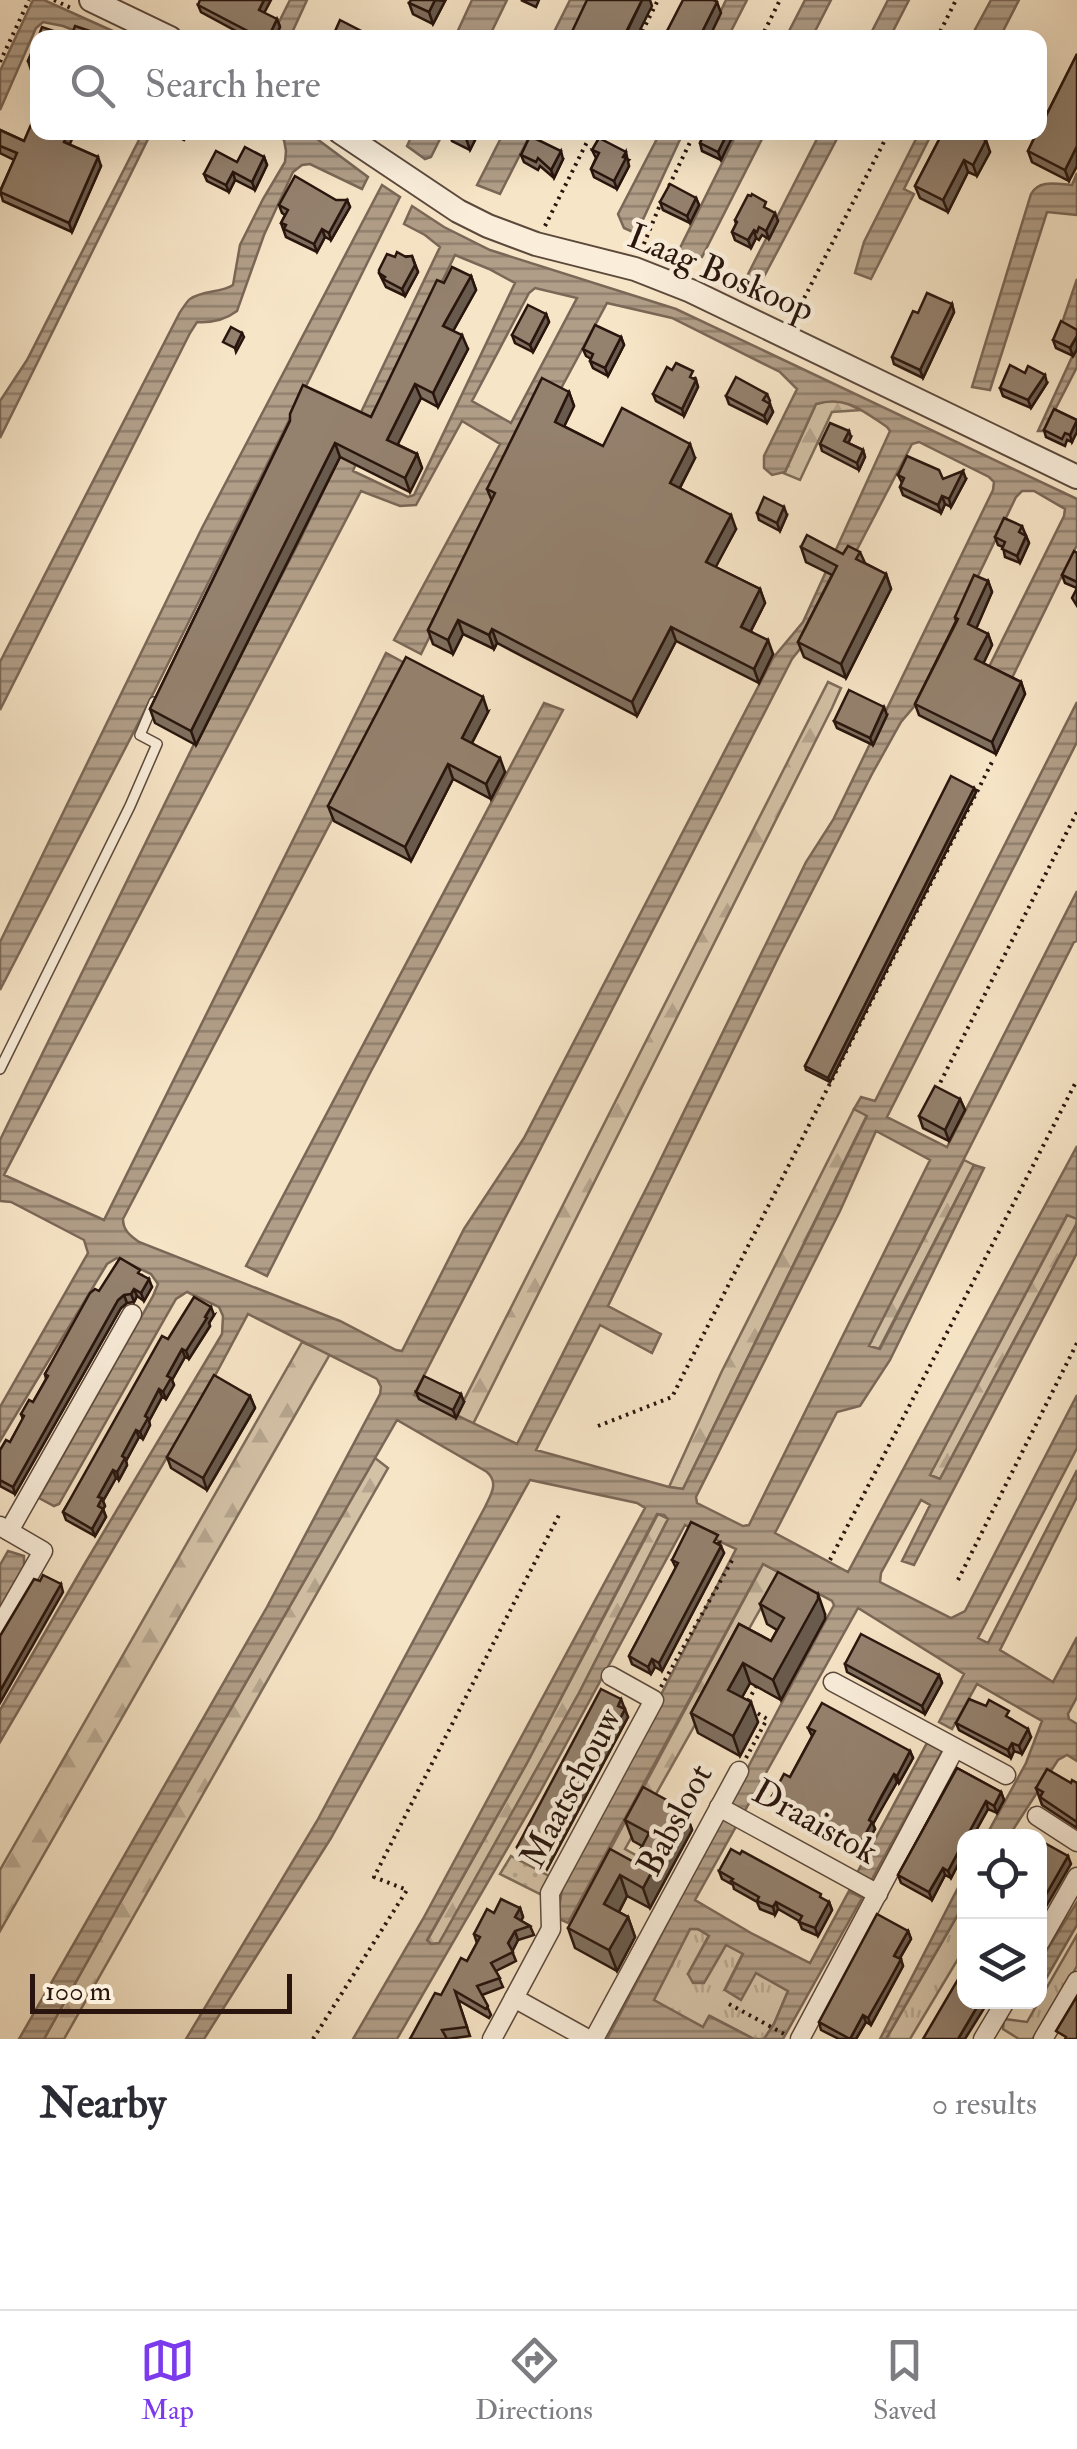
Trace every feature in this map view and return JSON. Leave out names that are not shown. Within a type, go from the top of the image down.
[{"type":"street","points":[[92,0],[154,30]]},
{"type":"street","name":"Laag Boskoop","points":[[352,140],[458,211],[488,226],[536,244],[634,269],[691,291],[1077,477]]},
{"type":"street","points":[[0,1626],[43,1552],[5,1528],[132,1314]]},
{"type":"street","name":"Maatschouw","points":[[514,1998],[551,1929],[550,1893],[654,1700],[610,1676]]},
{"type":"street","points":[[833,1682],[1006,1775]]},
{"type":"street","name":"Draaistok","points":[[796,2039],[874,1892],[944,1742]]},
{"type":"street","name":"Babsloot","points":[[514,1998],[591,2039],[739,1770]]},
{"type":"street","name":"Draaistok","points":[[720,1807],[874,1892]]},
{"type":"street","points":[[1036,1816],[1077,1842]]},
{"type":"street","points":[[1047,1930],[1077,1876]]},
{"type":"street","points":[[1043,2039],[1077,1981]]},
{"type":"street","points":[[492,2039],[514,1998]]},
{"type":"street","points":[[991,2036],[1002,2009]]},
{"type":"lane","points":[[0,1068],[158,744],[140,735],[163,685]]},
{"type":"path","points":[[0,62],[30,0]]},
{"type":"path","points":[[643,30],[658,0]]},
{"type":"path","points":[[765,30],[780,0]]},
{"type":"path","points":[[941,30],[956,0]]},
{"type":"path","points":[[536,244],[588,140]]},
{"type":"path","points":[[670,184],[691,140]]},
{"type":"path","points":[[785,336],[885,140]]},
{"type":"path","points":[[634,269],[661,202]]},
{"type":"path","points":[[598,1426],[672,1397],[992,762]]},
{"type":"path","points":[[933,1098],[1077,812]]},
{"type":"path","points":[[830,1560],[1077,1080]]},
{"type":"path","points":[[958,1580],[1077,1343]]},
{"type":"path","points":[[313,2039],[407,1890],[374,1877],[560,1513]]},
{"type":"path","name":"Maatschouw","points":[[654,1700],[734,1557]]},
{"type":"path","name":"Babsloot","points":[[739,1770],[768,1719],[746,1706],[762,1674]]},
{"type":"path","points":[[729,2004],[796,2039]]},
{"type":"green space","points":[[832,400],[861,410],[832,412],[800,480],[783,473],[816,404]]},
{"type":"green space","points":[[828,682],[841,688],[832,708],[473,1424],[456,1416]]},
{"type":"green space","points":[[854,1109],[867,1115],[683,1489],[669,1487],[721,1373]]},
{"type":"green space","points":[[964,1160],[974,1165],[879,1349],[868,1347]]},
{"type":"green space","points":[[1068,1214],[1077,1219],[1076,1225],[940,1479],[929,1475]]},
{"type":"green space","points":[[302,1342],[330,1354],[0,1931],[0,1870]]},
{"type":"green space","points":[[375,1458],[388,1468],[64,2039],[44,2039],[153,1844]]},
{"type":"green space","points":[[658,1514],[668,1519],[579,1693],[439,1944],[431,1944],[427,1941],[527,1763]]},
{"type":"green space","points":[[763,1564],[778,1572],[625,1849],[639,1857],[627,1875],[603,1863]]},
{"type":"green space","points":[[511,1856],[549,1876],[540,1894],[500,1874]]},
{"type":"green space","points":[[957,1916],[957,1961],[910,2039],[886,2039]]},
{"type":"green space","points":[[690,1929],[709,1935],[688,1974],[704,1982],[726,1944],[743,1953],[725,1989],[756,1973],[788,1991],[764,2039],[754,2039],[710,2016],[703,2027],[653,2000]]},
{"type":"green space","points":[[1077,1935],[1077,1966],[1046,2023],[1032,2039],[1019,2039],[1003,2029],[1004,2019],[1027,2022],[1034,2009],[1047,2009],[1047,1987]]},
{"type":"shaded area","points":[[33,0],[44,0],[111,30],[73,30],[43,22],[30,30],[30,42],[0,110],[0,71]]},
{"type":"shaded area","points":[[290,0],[307,0],[293,30],[275,30]]},
{"type":"shaded area","points":[[472,0],[507,0],[492,30],[458,30]]},
{"type":"shaded area","points":[[570,0],[598,0],[583,30],[555,30]]},
{"type":"shaded area","points":[[726,0],[747,0],[732,30],[712,30]]},
{"type":"shaded area","points":[[805,0],[831,0],[816,30],[790,30]]},
{"type":"shaded area","points":[[888,0],[909,0],[894,30],[873,30]]},
{"type":"shaded area","points":[[991,0],[1019,0],[1004,30],[975,30]]},
{"type":"shaded area","points":[[139,140],[148,140],[0,438],[0,401],[27,360]]},
{"type":"shaded area","points":[[284,140],[318,140],[368,177],[362,189],[310,164],[293,172],[264,235],[237,311],[218,320],[197,322],[190,333],[0,710],[0,662],[179,314],[195,296],[233,285],[240,245],[285,162]]},
{"type":"shaded area","points":[[410,140],[440,140],[431,157],[425,159],[407,146]]},
{"type":"shaded area","points":[[500,140],[527,140],[500,194],[477,185]]},
{"type":"shaded area","points":[[656,140],[680,140],[635,233],[624,228],[618,214]]},
{"type":"shaded area","points":[[734,140],[761,140],[702,257],[679,250]]},
{"type":"shaded area","points":[[816,140],[836,140],[758,288],[748,287],[744,282]]},
{"type":"shaded area","points":[[915,140],[928,140],[904,189],[914,194],[871,279],[855,273],[864,242]]},
{"type":"shaded area","points":[[1077,173],[1077,215],[1047,212],[990,390],[972,387],[1031,194],[1044,184],[1072,185]]},
{"type":"shaded area","points":[[382,185],[400,197],[143,714],[0,990],[0,942],[202,528]]},
{"type":"shaded area","points":[[412,206],[490,250],[676,309],[1077,499],[1077,545],[1008,686],[985,675],[1065,509],[1034,491],[1022,491],[1016,497],[917,703],[901,722],[872,774],[779,956],[608,1306],[661,1334],[652,1353],[600,1325],[536,1450],[683,1489],[867,1116],[854,1109],[861,1097],[875,1101],[1077,702],[1077,742],[887,1117],[947,1147],[1077,891],[1077,941],[869,1346],[880,1349],[974,1165],[984,1168],[890,1360],[860,1406],[837,1412],[775,1533],[848,1572],[1077,1146],[1077,1219],[1067,1215],[930,1475],[940,1479],[1077,1223],[1077,1253],[914,1565],[902,1561],[930,1505],[921,1500],[881,1573],[880,1582],[951,1618],[965,1611],[1077,1395],[1077,1448],[978,1638],[988,1643],[1077,1470],[1077,1497],[1000,1650],[1053,1682],[1077,1637],[1077,1697],[1068,1714],[1077,1724],[1077,1761],[1067,1755],[1058,1760],[1014,1829],[990,1829],[1026,1763],[1042,1721],[977,1684],[952,1729],[939,1722],[964,1674],[858,1608],[695,1900],[810,1963],[849,1891],[862,1898],[783,2039],[764,2039],[788,1991],[756,1973],[741,2000],[725,1990],[743,1954],[726,1945],[704,1983],[693,1983],[688,1974],[709,1936],[690,1929],[654,2000],[703,2027],[709,2016],[754,2039],[607,2039],[834,1605],[763,1564],[568,1923],[557,1918],[563,1885],[736,1549],[685,1525],[540,1792],[397,2039],[353,2039],[423,1919],[645,1508],[530,1480],[331,1838],[204,2039],[186,2039],[317,1821],[491,1493],[493,1480],[487,1472],[397,1420],[44,2039],[19,2039],[267,1607],[381,1387],[377,1379],[248,1314],[0,1742],[0,1710],[222,1334],[223,1316],[219,1307],[187,1292],[176,1299],[59,1504],[54,1506],[39,1498],[158,1284],[151,1274],[117,1258],[107,1264],[0,1441],[0,1407],[88,1253],[84,1240],[11,1202],[0,1201],[0,1140],[196,740],[299,542],[440,247],[404,224]],"holes":[[[455,255],[515,283],[414,495],[408,497],[353,471]],[[535,288],[577,298],[511,423],[472,401]],[[607,303],[672,318],[780,372],[797,389],[764,456],[764,468],[772,475],[785,472],[816,404],[836,402],[854,406],[890,431],[803,622],[773,658],[524,1138],[464,1229],[402,1351],[340,1321],[139,1242],[126,1230],[123,1219],[412,667],[386,653],[104,1220],[4,1175],[361,491],[400,506],[416,505],[462,421],[500,444],[394,640],[421,654],[497,501]],[[919,442],[989,477],[994,482],[993,490],[833,820],[806,862],[517,1444],[414,1395],[792,659],[815,630],[912,444]],[[876,1131],[930,1160],[749,1525],[743,1526],[697,1503],[696,1497],[840,1211]],[[657,1514],[664,1515],[668,1519],[579,1693],[439,1943],[431,1944],[427,1940],[527,1763]]]},
{"type":"shaded area","points":[[1077,279],[1077,337],[1062,323]]},
{"type":"shaded area","points":[[1077,346],[1077,367],[1044,431],[1038,431]]},
{"type":"shaded area","points":[[544,703],[563,710],[267,1276],[246,1266]]},
{"type":"shaded area","points":[[8,1551],[24,1556],[24,1566],[0,1608],[0,1565]]},
{"type":"shaded area","points":[[927,1743],[942,1751],[871,1881],[857,1873]]},
{"type":"shaded area","points":[[957,1890],[957,1916],[886,2039],[880,2039]]},
{"type":"shaded area","points":[[1077,1902],[1077,1925],[1047,1977],[1047,1950]]},
{"type":"building","points":[[200,0],[264,0],[259,10],[277,19],[272,30],[246,30],[198,5]]},
{"type":"building","points":[[435,0],[429,12],[409,3]]},
{"type":"building","points":[[587,0],[642,0],[627,30],[573,30]]},
{"type":"building","points":[[683,0],[717,2],[703,30],[668,30]]},
{"type":"building","points":[[340,20],[359,30],[336,30]]},
{"type":"building","points":[[1077,54],[1077,146],[1065,170],[1028,151],[1033,140],[1047,140],[1047,114]]},
{"type":"building","points":[[30,127],[30,140],[65,140],[98,157],[69,223],[0,192],[17,153],[0,146],[0,130],[24,141]]},
{"type":"building","points":[[528,140],[538,140],[561,151],[551,170],[538,158],[536,162],[521,155]]},
{"type":"building","points":[[598,140],[603,140],[626,152],[614,181],[591,169],[599,153],[592,150]]},
{"type":"building","points":[[701,140],[724,140],[718,152],[700,143]]},
{"type":"building","points":[[939,140],[986,140],[973,165],[964,160],[943,200],[915,186]]},
{"type":"building","points":[[245,147],[264,157],[252,182],[233,172],[226,185],[204,174],[216,151],[237,162]]},
{"type":"building","points":[[295,176],[336,200],[347,200],[329,233],[322,229],[314,244],[284,229],[286,225],[281,223],[288,210],[279,205]]},
{"type":"building","points":[[670,184],[696,198],[687,216],[660,202]]},
{"type":"building","points":[[752,194],[775,213],[766,231],[759,227],[748,240],[732,232],[748,195]]},
{"type":"building","points":[[397,252],[412,256],[415,265],[402,289],[379,273],[387,254],[395,257]]},
{"type":"building","points":[[452,267],[471,276],[443,326],[462,335],[433,393],[415,384],[387,440],[417,454],[405,478],[335,443],[191,731],[150,709],[290,421],[303,385],[371,417],[437,280],[444,283]]},
{"type":"building","points":[[927,293],[952,304],[920,370],[892,357],[913,311],[918,313]]},
{"type":"building","points":[[528,305],[546,314],[530,345],[512,335]]},
{"type":"building","points":[[1061,321],[1077,330],[1070,348],[1053,340]]},
{"type":"building","points":[[595,325],[621,337],[605,368],[590,361],[593,354],[583,349]]},
{"type":"building","points":[[231,327],[242,333],[235,348],[223,342]]},
{"type":"building","points":[[676,363],[693,371],[690,377],[696,380],[682,409],[653,394],[667,367],[672,370]]},
{"type":"building","points":[[1010,365],[1025,373],[1028,366],[1045,375],[1028,400],[1000,388]]},
{"type":"building","points":[[736,377],[767,394],[763,400],[770,404],[764,416],[726,396]]},
{"type":"building","points":[[542,378],[569,392],[555,422],[603,446],[622,408],[690,444],[670,483],[731,515],[706,562],[760,589],[741,627],[768,640],[754,669],[671,627],[632,702],[492,629],[489,635],[458,620],[448,640],[428,630],[495,493],[487,489]]},
{"type":"building","points":[[1054,409],[1077,420],[1070,435],[1065,433],[1062,439],[1044,430]]},
{"type":"building","points":[[830,423],[849,431],[844,441],[863,450],[857,463],[820,444]]},
{"type":"building","points":[[907,456],[939,470],[943,479],[963,471],[949,499],[942,496],[938,505],[900,487],[904,478],[898,475]]},
{"type":"building","points":[[764,497],[784,507],[777,523],[757,513]]},
{"type":"building","points":[[1004,518],[1022,526],[1019,532],[1026,536],[1017,556],[1002,549],[1005,542],[995,537]]},
{"type":"building","points":[[807,535],[843,554],[848,546],[860,552],[856,559],[886,574],[841,664],[798,642],[837,566],[801,547]]},
{"type":"building","points":[[1074,551],[1077,553],[1077,582],[1062,575]]},
{"type":"building","points":[[974,575],[988,581],[968,624],[988,634],[975,659],[1021,682],[992,742],[915,704],[958,619],[955,617]]},
{"type":"building","points":[[406,657],[483,697],[462,738],[500,758],[486,784],[448,764],[405,847],[328,806]]},
{"type":"building","points":[[849,690],[884,707],[870,738],[834,721]]},
{"type":"building","points":[[951,776],[974,788],[828,1078],[805,1066]]},
{"type":"building","points":[[935,1086],[960,1099],[945,1130],[919,1116]]},
{"type":"building","points":[[120,1258],[149,1279],[141,1293],[134,1289],[118,1300],[13,1487],[0,1480],[0,1450],[6,1440],[10,1442],[29,1400],[33,1402],[48,1376],[45,1374],[90,1293],[99,1291]]},
{"type":"building","points":[[194,1297],[211,1307],[207,1318],[186,1351],[182,1349],[167,1376],[171,1378],[163,1392],[159,1389],[145,1416],[148,1418],[140,1432],[136,1430],[122,1456],[125,1458],[117,1472],[113,1470],[98,1497],[102,1498],[98,1506],[103,1509],[92,1529],[63,1512],[162,1336],[168,1339]]},
{"type":"building","points":[[214,1375],[250,1396],[203,1478],[167,1457]]},
{"type":"building","points":[[424,1376],[461,1394],[453,1410],[416,1392]]},
{"type":"building","points":[[691,1522],[718,1535],[714,1542],[721,1546],[659,1663],[652,1659],[648,1667],[629,1656],[678,1563],[672,1560]]},
{"type":"building","points":[[778,1572],[818,1594],[818,1599],[773,1680],[743,1663],[728,1690],[751,1702],[733,1736],[691,1713],[739,1624],[771,1641],[784,1618],[760,1604]]},
{"type":"building","points":[[43,1575],[61,1584],[0,1691],[0,1636],[34,1579],[40,1581]]},
{"type":"building","points":[[861,1634],[939,1675],[922,1706],[845,1664]]},
{"type":"building","points":[[601,1689],[621,1699],[618,1706],[625,1709],[544,1862],[517,1847]]},
{"type":"building","points":[[969,1699],[986,1706],[989,1700],[1009,1711],[1006,1716],[1028,1729],[1019,1746],[1012,1743],[1008,1750],[956,1723]]},
{"type":"building","points":[[822,1703],[910,1751],[882,1795],[860,1844],[772,1796],[784,1774],[790,1777],[815,1731],[808,1728]]},
{"type":"building","points":[[957,1768],[1001,1792],[994,1806],[986,1801],[971,1829],[957,1829],[957,1854],[948,1871],[943,1868],[929,1892],[898,1875]]},
{"type":"building","points":[[1047,1769],[1077,1783],[1077,1822],[1040,1797],[1043,1792],[1036,1788]]},
{"type":"building","points":[[643,1787],[685,1810],[643,1888],[620,1875],[604,1904],[628,1917],[609,1950],[568,1928],[610,1849],[634,1862],[649,1833],[625,1820]]},
{"type":"building","points":[[1047,1844],[1068,1856],[1047,1893]]},
{"type":"building","points":[[731,1849],[740,1854],[742,1851],[821,1894],[829,1902],[815,1928],[799,1922],[802,1916],[776,1902],[773,1907],[757,1901],[759,1897],[719,1871]]},
{"type":"building","points":[[501,1899],[520,1908],[515,1917],[530,1926],[515,1931],[508,1943],[513,1952],[491,1963],[500,1978],[477,1986],[488,2006],[486,2009],[455,1991],[467,2027],[442,2030],[447,2039],[410,2039],[435,1993],[441,1995],[461,1958],[467,1961],[480,1937],[474,1934],[487,1909],[494,1913]]},
{"type":"building","points":[[877,1914],[908,1931],[894,1956],[901,1959],[868,2018],[863,2015],[850,2039],[819,2022]]},
{"type":"building","points":[[957,1981],[957,2009],[976,2009],[958,2039],[923,2039]]},
{"type":"building","points":[[1077,1996],[1077,2039],[1065,2039],[1056,2031]]}]
